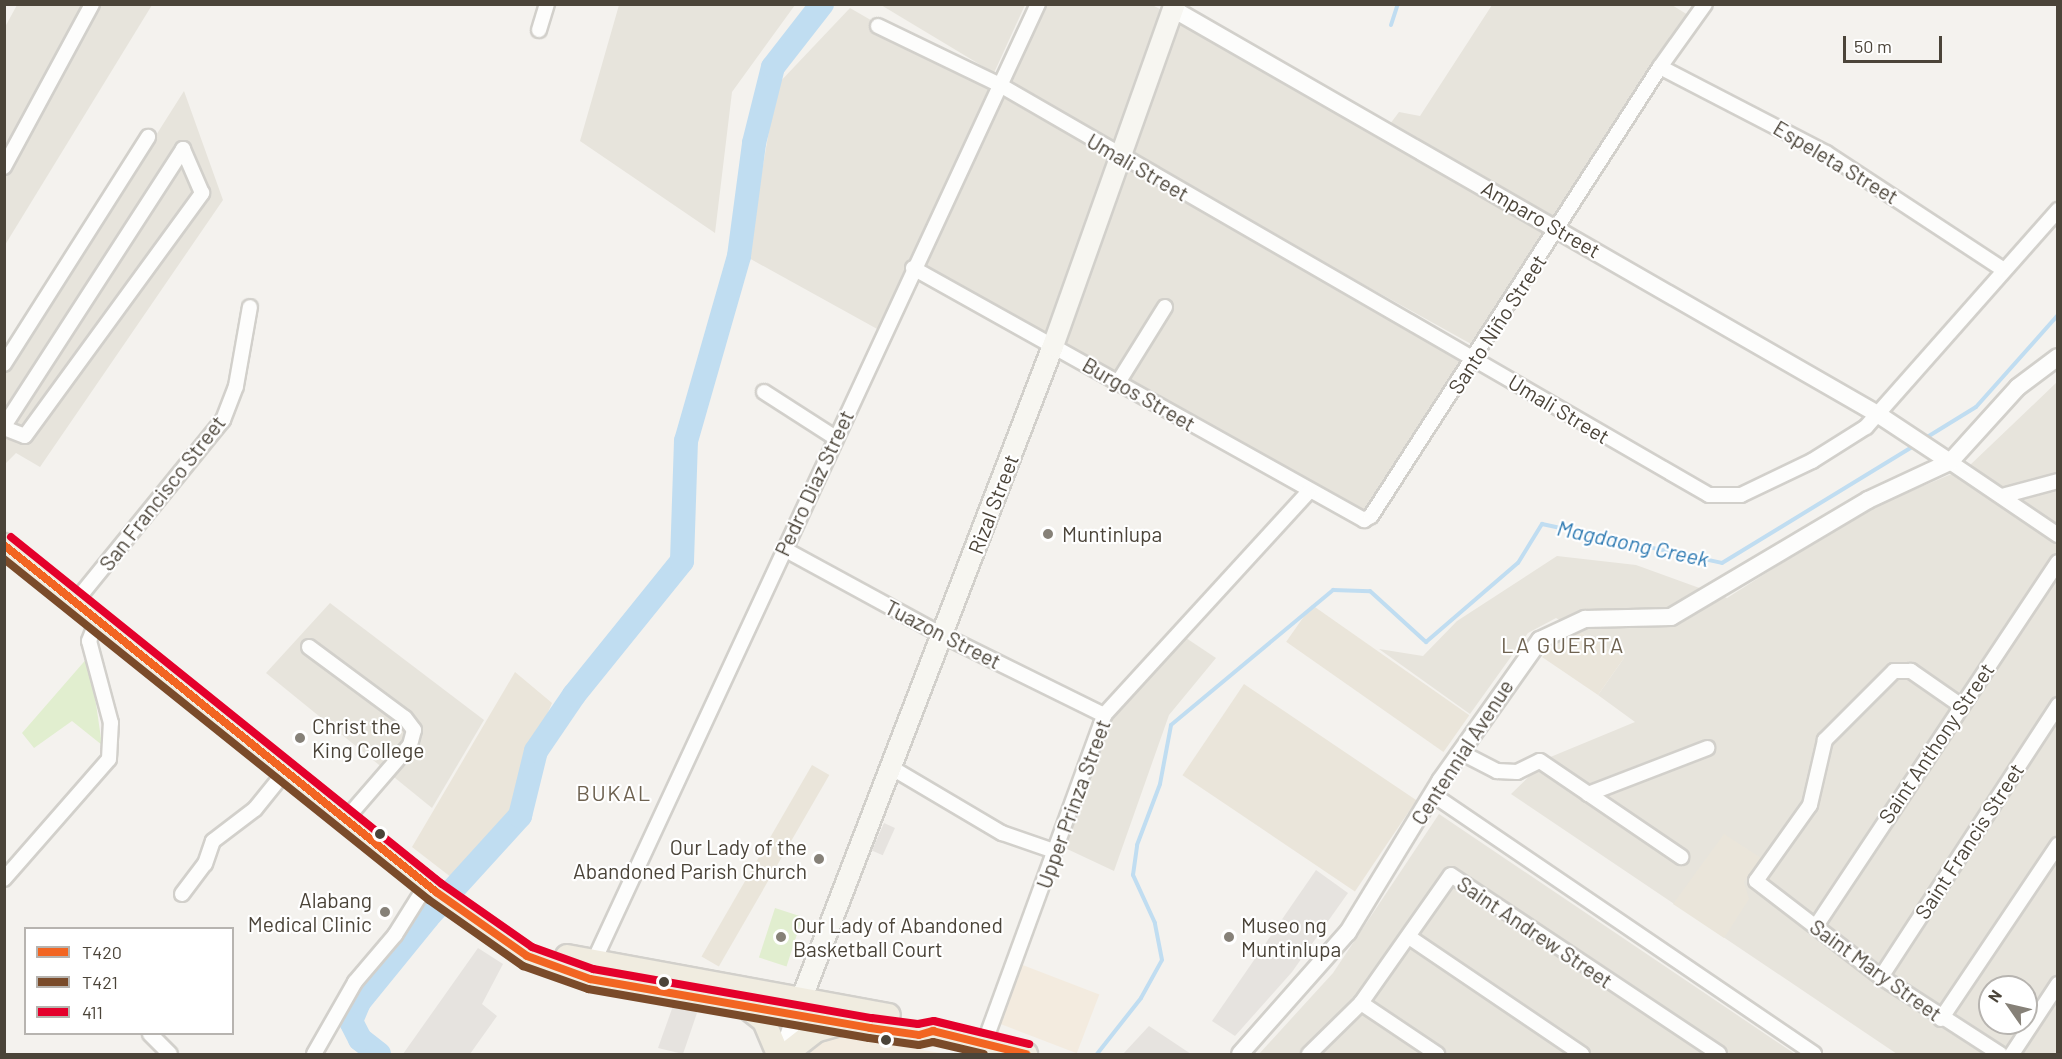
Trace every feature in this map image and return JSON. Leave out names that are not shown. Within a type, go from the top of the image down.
[{"type":"highway","points":[[4,545],[438,894],[508,939],[527,956],[590,979],[745,1006],[798,1008],[923,1021],[933,1031]]},
{"type":"highway","points":[[508,939],[593,963],[798,1008],[844,1023],[920,1035],[933,1031],[985,1041],[1026,1054]]},
{"type":"highway","points":[[745,1006],[764,1021],[782,1054],[815,1031],[844,1023]]},
{"type":"main road","name":"Rizal Street","points":[[798,1008],[1053,346],[1121,157],[1171,6]]},
{"type":"street","points":[[4,167],[92,4]]},
{"type":"street","points":[[539,30],[547,4]]},
{"type":"street","name":"Pedro Diaz Street","points":[[593,963],[834,437],[1038,4]]},
{"type":"street","name":"Santo Niño Street","points":[[1364,520],[1371,516],[1558,230],[1660,67],[1706,4]]},
{"type":"street","name":"Amparo Street","points":[[1171,6],[1879,415],[1944,459]]},
{"type":"street","name":"Umali Street","points":[[878,26],[999,85],[1474,358],[1693,488],[1718,496],[1741,495],[1812,461],[1879,415],[2058,210]]},
{"type":"street","name":"Espeleta Street","points":[[1660,67],[1833,157],[2004,270]]},
{"type":"street","points":[[4,364],[148,137]]},
{"type":"street","points":[[183,149],[202,194],[25,436],[4,427],[183,149]]},
{"type":"street","name":"Burgos Street","points":[[913,268],[1119,381],[1308,492],[1364,520]]},
{"type":"street","name":"San Francisco Street","points":[[75,602],[223,420],[236,386],[250,307]]},
{"type":"street","points":[[1119,381],[1165,308]]},
{"type":"street","points":[[2058,357],[2018,387],[1944,459],[2058,535]]},
{"type":"street","points":[[764,392],[834,437]]},
{"type":"street","name":"Centennial Avenue","points":[[1240,1054],[1348,933],[1432,794],[1522,659],[1544,637],[1585,619],[1671,616],[1868,500],[1944,459]]},
{"type":"street","points":[[2002,496],[2058,482]]},
{"type":"street","name":"Upper Prinza Street","points":[[985,1041],[1104,715],[1308,492]]},
{"type":"street","name":"Tuazon Street","points":[[784,549],[942,636],[1104,715]]},
{"type":"street","name":"Saint Anthony Street","points":[[1816,926],[1960,705],[2058,562]]},
{"type":"street","points":[[4,879],[108,759],[112,730],[89,641],[97,620]]},
{"type":"street","points":[[309,647],[405,718],[414,730],[410,745],[346,819]]},
{"type":"street","name":"Saint Mary Street","points":[[1960,705],[1911,671],[1894,671],[1825,740],[1809,805],[1756,881],[1881,977],[1941,1019],[2001,1054]]},
{"type":"street","name":"Saint Francis Street","points":[[1881,977],[2058,705]]},
{"type":"street","points":[[1588,794],[1707,748]]},
{"type":"street","points":[[1460,752],[1497,771],[1517,772],[1540,761],[1681,857]]},
{"type":"street","points":[[892,768],[1002,833],[1054,851]]},
{"type":"street","points":[[182,894],[205,864],[213,841],[255,809],[285,772]]},
{"type":"street","points":[[1432,794],[1814,1054]]},
{"type":"street","points":[[1941,1019],[2058,845]]},
{"type":"street","name":"Saint Andrew Street","points":[[1309,1054],[1361,1003],[1450,875],[1719,1054]]},
{"type":"street","points":[[314,1054],[355,982],[395,935],[438,894]]},
{"type":"street","points":[[1409,936],[1582,1054]]},
{"type":"street","points":[[2012,1054],[2058,984]]},
{"type":"street","points":[[1361,1003],[1437,1054]]},
{"type":"street","points":[[782,1054],[798,1008]]},
{"type":"street","points":[[151,1035],[170,1054]]},
{"type":"shaded area","points":[[17,5],[152,5],[5,245],[5,27]]},
{"type":"shaded area","points":[[619,5],[795,5],[732,92],[715,233],[580,141]]},
{"type":"shaded area","points":[[881,5],[1025,5],[994,73]]},
{"type":"shaded area","points":[[1044,5],[1152,5],[1166,12],[1112,145],[1008,83]]},
{"type":"shaded area","points":[[1492,5],[1672,5],[1688,15],[1559,219],[1390,124],[1399,112],[1420,116]]},
{"type":"shaded area","points":[[850,8],[990,89],[879,330],[747,257],[777,85]]},
{"type":"shaded area","points":[[1179,22],[1549,227],[1481,350],[1111,144]]},
{"type":"shaded area","points":[[184,91],[223,200],[40,467],[16,453],[5,464],[5,374]]},
{"type":"shaded area","points":[[1002,97],[1111,159],[1046,335],[921,268]]},
{"type":"shaded area","points":[[1128,164],[1463,363],[1365,516],[1061,345]]},
{"type":"shaded area","points":[[2057,382],[2057,1054],[1897,1054],[1511,794],[1548,758],[1635,722],[1598,695],[1624,658],[1556,618],[1528,633],[1470,714],[1379,649],[1423,656],[1457,621],[1557,556],[1636,565],[1727,598],[1864,511],[1968,467]]},
{"type":"shaded area","points":[[330,603],[484,720],[432,808],[266,673]]},
{"type":"shaded area","points":[[1312,605],[1469,715],[1443,752],[1286,642]]},
{"type":"shaded area","points":[[1580,632],[1624,658],[1598,695],[1542,657],[1556,643]]},
{"type":"shaded area","points":[[1180,634],[1216,658],[1169,715],[1114,871],[1065,848],[1112,716]]},
{"type":"shaded area","points":[[515,672],[552,703],[515,789],[521,799],[456,881],[412,847]]},
{"type":"shaded area","points":[[1244,684],[1416,800],[1355,892],[1182,775]]},
{"type":"shaded area","points":[[812,765],[829,775],[719,966],[702,956]]},
{"type":"shaded area","points":[[1439,814],[1795,1054],[1259,1054],[1333,973]]},
{"type":"shaded area","points":[[884,823],[895,828],[883,855],[872,850]]},
{"type":"shaded area","points":[[1724,834],[1761,858],[1744,882],[1749,899],[1724,938],[1673,904]]},
{"type":"shaded area","points":[[1316,870],[1348,893],[1292,972],[1235,1036],[1212,1021]]},
{"type":"shaded area","points":[[478,948],[503,964],[482,1004],[497,1016],[470,1054],[403,1054]]},
{"type":"shaded area","points":[[1020,964],[1099,994],[1077,1053],[997,1023]]},
{"type":"shaded area","points":[[673,1006],[698,1010],[683,1054],[658,1048]]},
{"type":"shaded area","points":[[1149,1026],[1191,1054],[1123,1054]]},
{"type":"shaded area","points":[[838,1034],[946,1054],[801,1054],[805,1047]]},
{"type":"green space","points":[[89,656],[102,745],[72,721],[34,748],[22,733]]},
{"type":"green space","name":"Our Lady of Abandoned Basketball Court","points":[[775,908],[803,917],[787,966],[759,957]]},
{"type":"waterway","points":[[379,1054],[360,1039],[351,1021],[359,1002],[428,917],[520,816],[536,751],[574,695],[682,561],[686,441],[739,256],[754,143],[773,67],[822,4]]},
{"type":"waterway","points":[[1391,25],[1398,4]]},
{"type":"waterway","name":"Magdaong Creek","points":[[1924,439],[1976,407],[2058,315]]},
{"type":"waterway","name":"Magdaong Creek","points":[[1097,1054],[1141,998],[1162,960],[1155,923],[1133,875],[1137,845],[1160,784],[1171,725],[1333,590],[1370,591],[1426,642],[1518,563],[1542,524],[1722,563],[1915,445]]},
{"type":"transit line","name":"411","points":[[11,537],[442,884],[532,947],[593,969],[872,1018],[918,1024],[934,1021],[1029,1044]]},
{"type":"transit line","name":"T420","points":[[4,545],[436,892],[527,956],[590,979],[870,1028],[919,1035],[933,1031],[1026,1054]]},
{"type":"transit line","name":"T421","points":[[4,559],[429,900],[523,966],[588,989],[869,1038],[919,1045],[933,1042],[984,1054]]},
{"type":"place","name":"Muntinlupa","points":[[1048,534]]},
{"type":"place","name":"Christ the King College","points":[[300,738]]},
{"type":"place","name":"Our Lady of the Abandoned Parish Church","points":[[819,859]]},
{"type":"place","name":"Alabang Medical Clinic","points":[[385,912]]},
{"type":"place","name":"Our Lady of Abandoned Basketball Court","points":[[781,937]]},
{"type":"place","name":"Museo ng Muntinlupa","points":[[1229,937]]},
{"type":"district","name":"LA GUERTA","points":[[1563,645]]},
{"type":"district","name":"BUKAL","points":[[614,793]]}]
